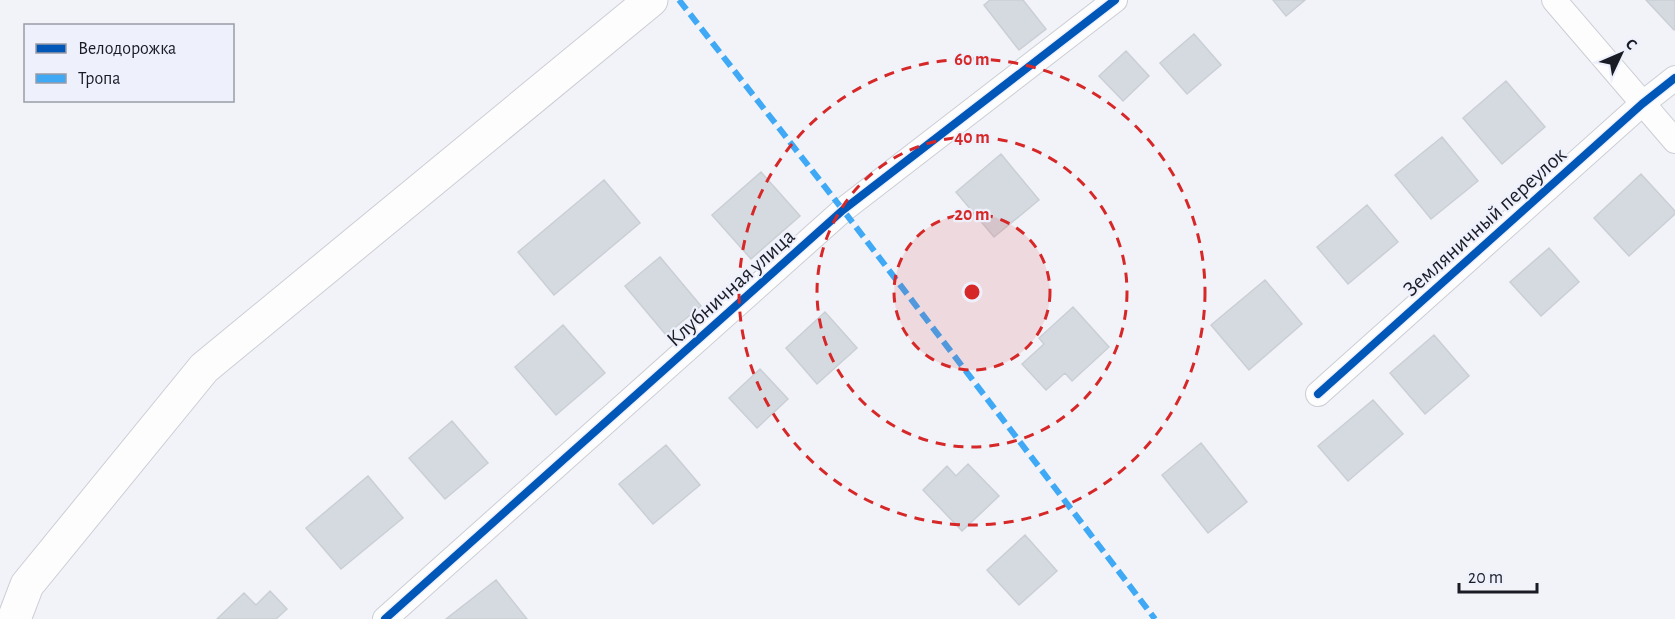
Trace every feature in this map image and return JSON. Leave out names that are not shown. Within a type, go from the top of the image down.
[{"type":"main road","points":[[14,619],[27,585],[204,368],[651,0]]},
{"type":"street","name":"Клубничная улица","points":[[386,619],[843,210],[1114,0]]},
{"type":"street","points":[[1554,0],[1675,141]]},
{"type":"street","name":"Земляничный переулок","points":[[1318,394],[1642,104],[1675,78]]},
{"type":"building","points":[[990,0],[1023,0],[1046,29],[1019,50],[984,5]]},
{"type":"building","points":[[1273,0],[1305,0],[1286,16]]},
{"type":"building","points":[[1646,0],[1675,0],[1674,30]]},
{"type":"building","points":[[1194,34],[1221,65],[1187,94],[1160,63]]},
{"type":"building","points":[[1126,51],[1149,76],[1123,101],[1099,76]]},
{"type":"building","points":[[1506,81],[1545,127],[1502,164],[1463,118]]},
{"type":"building","points":[[1442,137],[1478,181],[1431,219],[1395,175]]},
{"type":"building","points":[[1001,154],[1039,200],[994,237],[956,192]]},
{"type":"building","points":[[761,172],[800,216],[751,259],[712,215]]},
{"type":"building","points":[[1641,174],[1675,211],[1675,214],[1629,256],[1594,218]]},
{"type":"building","points":[[604,180],[640,223],[554,295],[518,252]]},
{"type":"building","points":[[1367,205],[1398,242],[1348,284],[1317,247]]},
{"type":"building","points":[[1549,248],[1579,282],[1541,316],[1510,282]]},
{"type":"building","points":[[660,257],[701,306],[666,335],[625,286]]},
{"type":"building","points":[[1265,280],[1302,324],[1249,370],[1211,325]]},
{"type":"building","points":[[1073,307],[1109,347],[1072,381],[1065,373],[1046,390],[1022,364],[1044,344],[1039,338]]},
{"type":"building","points":[[825,312],[857,348],[817,384],[786,348]]},
{"type":"building","points":[[563,325],[605,373],[556,415],[515,367]]},
{"type":"building","points":[[1434,335],[1469,376],[1425,414],[1390,373]]},
{"type":"building","points":[[760,369],[788,399],[757,428],[729,398]]},
{"type":"building","points":[[1373,400],[1403,434],[1348,481],[1318,446]]},
{"type":"building","points":[[452,421],[488,463],[445,499],[409,458]]},
{"type":"building","points":[[1201,443],[1247,502],[1208,533],[1162,475]]},
{"type":"building","points":[[666,445],[700,485],[653,524],[619,484]]},
{"type":"building","points":[[968,464],[999,496],[962,531],[923,490],[947,466],[956,476]]},
{"type":"building","points":[[368,476],[403,518],[341,569],[306,528]]},
{"type":"building","points":[[1025,535],[1057,571],[1019,605],[987,570]]},
{"type":"building","points":[[496,580],[527,619],[446,619]]},
{"type":"building","points":[[270,591],[287,609],[276,619],[217,619],[244,593],[256,605]]},
{"type":"marked path","points":[[679,0],[843,210],[1155,619]]},
{"type":"cycle path","points":[[385,619],[843,210],[1115,0]]},
{"type":"cycle path","points":[[1318,394],[1642,104],[1675,78]]}]
